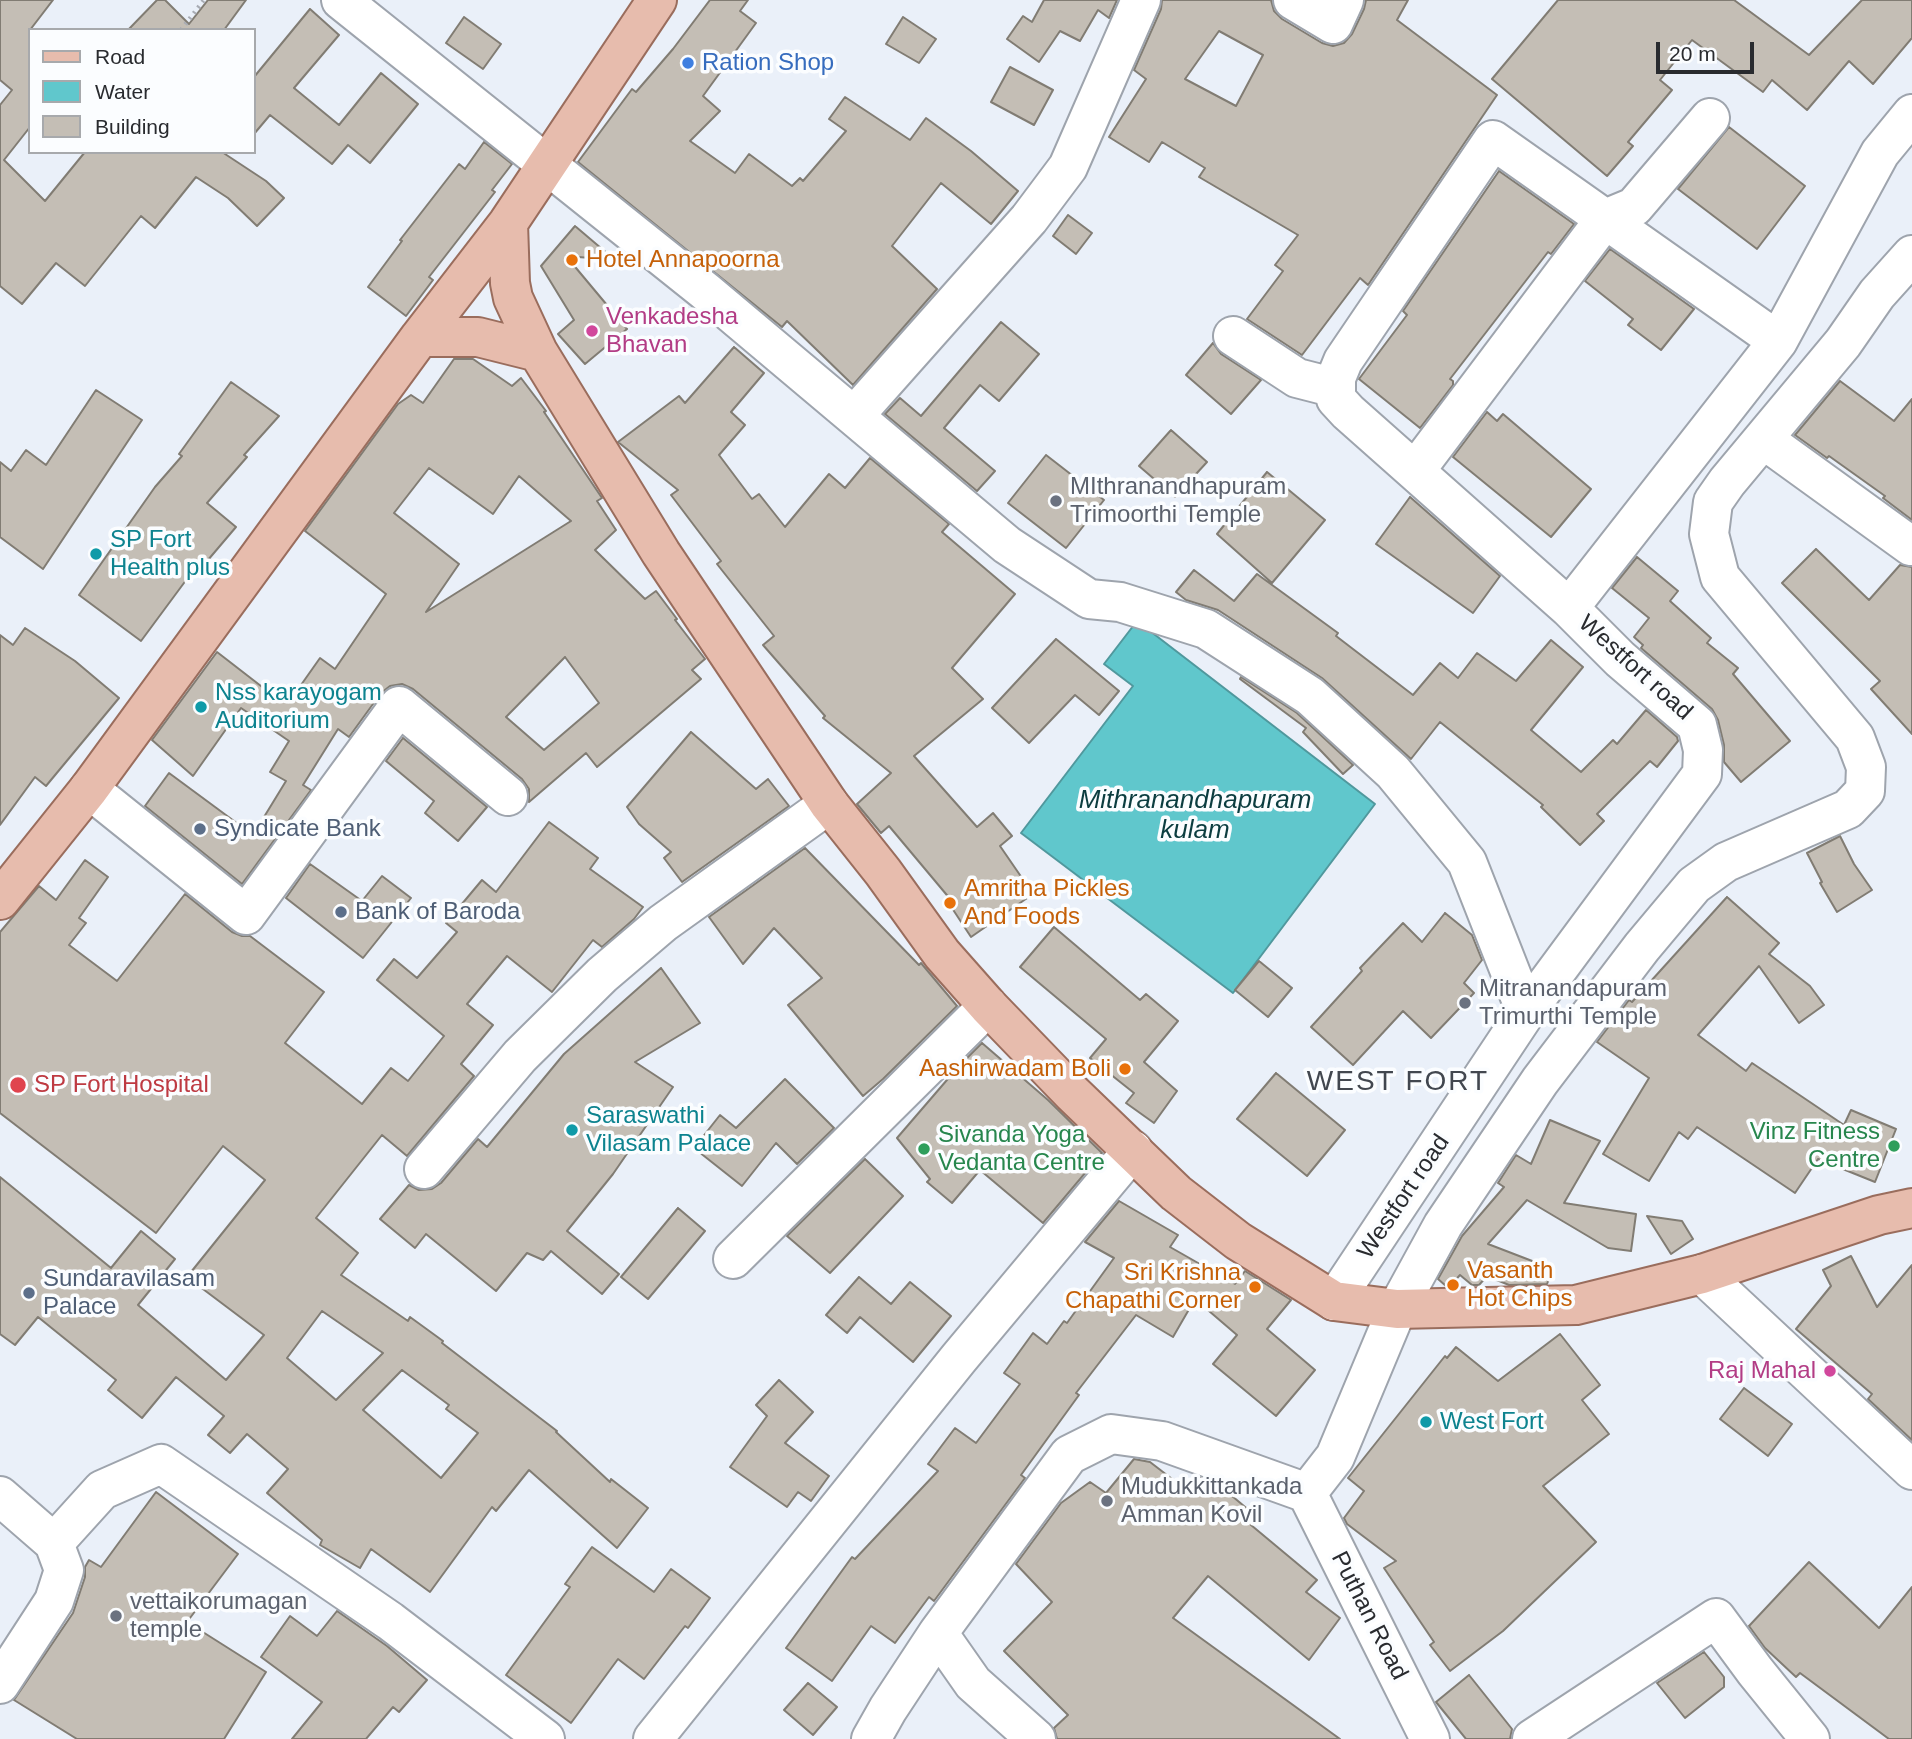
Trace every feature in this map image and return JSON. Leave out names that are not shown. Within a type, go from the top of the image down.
[{"type":"main road","points":[[6,879],[89,789],[420,337],[508,223],[657,0]]},
{"type":"main road","points":[[508,223],[511,290],[538,352],[661,553],[829,804],[884,872],[942,954],[988,1006],[1072,1093],[1176,1193],[1238,1241],[1334,1301],[1397,1309],[1576,1305],[1702,1274],[1879,1215],[1912,1209]]},
{"type":"main road","points":[[420,337],[478,337],[538,352]]},
{"type":"street","points":[[341,0],[705,291],[1007,545],[1089,599],[1120,602],[1206,629],[1310,696],[1393,772],[1467,862],[1526,1012]]},
{"type":"street","points":[[854,416],[1029,219],[1068,167],[1141,0]]},
{"type":"street","points":[[1293,0],[1333,23],[1344,0]]},
{"type":"street","name":"Westfort road","points":[[1334,1301],[1526,1012],[1702,774],[1703,750],[1697,725],[1620,659],[1569,608],[1778,341],[1880,153],[1912,114]]},
{"type":"street","points":[[1415,471],[1605,219],[1634,207],[1710,118]]},
{"type":"street","points":[[1569,608],[1336,399],[1336,378],[1343,361],[1493,139],[1778,341]]},
{"type":"street","points":[[872,1739],[888,1709],[938,1633],[1069,1455],[1111,1434],[1162,1441],[1307,1493],[1335,1457],[1397,1309],[1443,1225],[1541,1081],[1642,947],[1694,885],[1727,862],[1848,809],[1865,791],[1866,766],[1855,738],[1720,577],[1709,534],[1713,502],[1843,343],[1877,294],[1912,255]]},
{"type":"street","points":[[1233,335],[1297,379],[1336,388]]},
{"type":"street","points":[[1763,439],[1911,546]]},
{"type":"street","points":[[89,789],[246,915],[399,706],[508,796]]},
{"type":"street","points":[[424,1170],[520,1056],[602,975],[663,923],[829,804]]},
{"type":"street","points":[[733,1259],[988,1006]]},
{"type":"street","points":[[653,1739],[959,1358],[1132,1150]]},
{"type":"street","points":[[1702,1274],[1912,1470]]},
{"type":"street","points":[[54,1543],[102,1490],[162,1464],[390,1620],[545,1739]]},
{"type":"street","name":"Puthan Road","points":[[1307,1493],[1430,1739]]},
{"type":"street","points":[[0,1496],[54,1543],[64,1570],[54,1601],[0,1684]]},
{"type":"street","points":[[1532,1739],[1716,1618],[1810,1739]]},
{"type":"street","points":[[938,1633],[973,1683],[1036,1739]]},
{"type":"path","points":[[183,28],[204,0]]},
{"type":"water","name":"Mithranandhapuram kulam","points":[[1137,621],[1375,804],[1233,993],[1021,833],[1133,686],[1104,664]]},
{"type":"building","points":[[0,0],[53,0],[32,28],[28,28],[28,130],[4,160],[45,201],[83,154],[225,154],[266,181],[284,198],[257,226],[228,198],[196,177],[155,228],[141,216],[85,286],[56,263],[22,304],[0,286],[0,105],[12,90],[0,80]]},
{"type":"building","points":[[157,0],[165,0],[189,24],[208,0],[246,0],[225,28],[130,28]]},
{"type":"building","points":[[710,0],[748,0],[740,11],[756,23],[703,96],[720,111],[690,141],[735,173],[749,154],[792,186],[800,178],[803,181],[846,131],[829,119],[845,97],[910,140],[926,118],[971,151],[1018,191],[991,224],[941,183],[892,246],[937,289],[853,385],[787,321],[782,327],[578,162],[632,89],[636,92]]},
{"type":"building","points":[[1044,0],[1117,0],[1109,18],[1098,10],[1080,41],[1060,31],[1039,62],[1007,39],[1023,16],[1032,22]]},
{"type":"building","points":[[1162,0],[1271,0],[1274,11],[1282,19],[1322,43],[1333,46],[1344,43],[1352,34],[1366,0],[1408,0],[1397,20],[1497,95],[1368,285],[1360,278],[1302,355],[1247,319],[1283,271],[1275,265],[1298,235],[1199,177],[1205,168],[1162,142],[1149,162],[1109,137],[1146,79],[1134,70],[1161,9]],"holes":[[[1219,31],[1263,55],[1236,106],[1185,79]]]},
{"type":"building","points":[[1558,0],[1734,0],[1809,55],[1862,0],[1912,0],[1912,38],[1873,84],[1849,61],[1807,110],[1772,80],[1763,92],[1692,40],[1660,80],[1672,90],[1628,142],[1633,146],[1607,176],[1492,79]]},
{"type":"building","points":[[310,9],[339,35],[294,88],[339,125],[381,73],[418,104],[370,163],[348,145],[332,164],[270,115],[256,132],[256,75]]},
{"type":"building","points":[[464,17],[501,44],[483,69],[446,43]]},
{"type":"building","points":[[903,17],[936,39],[919,63],[886,44]]},
{"type":"building","points":[[1010,67],[1053,90],[1034,125],[991,102]]},
{"type":"building","points":[[1729,127],[1805,186],[1757,249],[1678,189]]},
{"type":"building","points":[[484,142],[512,164],[492,190],[495,192],[429,277],[433,280],[406,316],[368,287],[402,241],[400,240],[459,164],[465,169]]},
{"type":"building","points":[[1499,171],[1574,224],[1551,254],[1548,252],[1450,379],[1453,385],[1420,428],[1359,379],[1407,315],[1403,311]]},
{"type":"building","points":[[1068,215],[1092,233],[1076,254],[1053,236]]},
{"type":"building","points":[[575,226],[615,260],[566,256],[627,329],[585,364],[558,334],[574,320],[541,266]]},
{"type":"building","points":[[1610,249],[1694,309],[1661,350],[1628,325],[1633,319],[1585,281]]},
{"type":"building","points":[[1001,322],[1039,354],[999,401],[980,385],[944,428],[995,471],[977,491],[885,414],[900,398],[921,416]]},
{"type":"building","points":[[1213,343],[1221,354],[1261,380],[1231,414],[1186,375]]},
{"type":"building","points":[[734,347],[764,373],[731,412],[745,425],[719,455],[752,499],[759,494],[785,527],[829,474],[845,488],[870,458],[949,524],[942,532],[1015,594],[952,668],[983,699],[914,756],[977,827],[993,813],[1012,836],[1000,846],[1033,894],[971,937],[948,902],[951,900],[889,826],[881,833],[857,804],[891,773],[823,718],[825,716],[763,645],[774,636],[717,564],[721,561],[671,495],[678,490],[618,442],[679,396],[685,403]]},
{"type":"building","points":[[454,359],[473,359],[512,386],[521,378],[546,411],[544,412],[602,498],[597,501],[616,530],[595,550],[645,599],[656,591],[705,659],[692,670],[701,679],[597,767],[586,753],[529,802],[529,789],[522,779],[413,689],[402,684],[390,686],[381,693],[349,737],[338,729],[303,785],[311,790],[242,884],[145,806],[169,773],[253,835],[286,781],[270,772],[289,741],[241,708],[193,776],[152,740],[217,652],[279,700],[281,697],[289,702],[320,658],[335,669],[386,594],[305,531],[398,404],[411,395],[423,403]],"holes":[[[429,468],[493,514],[519,476],[571,521],[426,612],[459,564],[394,513]],[[565,657],[599,703],[544,750],[506,717]]]},
{"type":"building","points":[[1840,381],[1894,421],[1912,399],[1912,520],[1883,498],[1885,496],[1795,435]]},
{"type":"building","points":[[231,382],[279,416],[207,503],[236,527],[202,567],[198,564],[141,641],[79,595],[155,487],[182,456],[179,454]]},
{"type":"building","points":[[96,390],[142,420],[43,569],[0,537],[0,462],[11,471],[26,450],[46,465]]},
{"type":"building","points":[[1487,412],[1497,421],[1503,414],[1591,489],[1551,537],[1453,457]]},
{"type":"building","points":[[1171,430],[1207,462],[1175,497],[1139,466]]},
{"type":"building","name":"MIthranandhapuram Trimoorthi Temple","points":[[1046,455],[1104,500],[1066,548],[1008,503]]},
{"type":"building","points":[[1267,472],[1325,520],[1272,583],[1217,534]]},
{"type":"building","points":[[1410,497],[1500,576],[1473,613],[1376,544]]},
{"type":"building","points":[[1816,549],[1869,600],[1900,565],[1912,567],[1912,734],[1871,689],[1880,681],[1782,583]]},
{"type":"building","points":[[1637,557],[1678,591],[1670,601],[1711,638],[1707,643],[1738,668],[1733,674],[1790,741],[1741,782],[1724,762],[1724,745],[1718,720],[1712,709],[1641,648],[1643,645],[1634,637],[1649,618],[1612,588]]},
{"type":"building","points":[[1194,570],[1234,601],[1257,574],[1338,633],[1336,636],[1413,695],[1440,663],[1458,678],[1477,653],[1516,681],[1551,640],[1583,667],[1531,730],[1581,772],[1613,740],[1617,744],[1646,710],[1677,737],[1678,741],[1657,767],[1650,761],[1597,814],[1604,821],[1580,845],[1541,807],[1543,805],[1440,722],[1411,759],[1322,678],[1218,610],[1186,600],[1176,592]]},
{"type":"building","points":[[25,628],[75,661],[119,698],[46,786],[35,777],[0,825],[0,635],[13,645]]},
{"type":"building","points":[[1056,639],[1119,691],[1099,715],[1075,695],[1029,743],[992,708]]},
{"type":"building","points":[[1241,677],[1297,713],[1353,765],[1343,774],[1303,732],[1306,728],[1240,679]]},
{"type":"building","points":[[691,732],[756,789],[768,779],[789,806],[682,882],[664,858],[671,852],[639,824],[627,807]]},
{"type":"building","points":[[403,738],[487,807],[458,841],[425,813],[434,801],[386,761]]},
{"type":"building","points":[[549,822],[598,858],[590,869],[643,907],[634,919],[602,947],[593,940],[552,992],[507,956],[467,1004],[493,1025],[461,1064],[474,1076],[407,1156],[382,1135],[316,1218],[358,1253],[341,1275],[408,1321],[410,1317],[443,1341],[442,1343],[557,1431],[610,1482],[611,1479],[648,1508],[617,1548],[529,1470],[496,1511],[492,1507],[430,1592],[371,1549],[360,1568],[320,1545],[322,1540],[267,1493],[288,1469],[247,1434],[230,1453],[208,1435],[224,1416],[176,1377],[142,1418],[108,1390],[116,1380],[38,1317],[15,1345],[0,1334],[0,1177],[111,1268],[141,1231],[175,1259],[138,1305],[226,1380],[264,1335],[187,1277],[265,1180],[223,1146],[156,1233],[0,1113],[0,932],[39,886],[56,900],[85,860],[108,877],[79,918],[86,923],[69,945],[117,981],[185,894],[232,932],[250,936],[324,992],[285,1043],[362,1104],[391,1068],[408,1081],[444,1036],[377,980],[394,959],[417,978],[457,932],[446,923],[482,880],[496,892]],"holes":[[[322,1311],[383,1353],[336,1400],[287,1358]],[[402,1370],[449,1405],[446,1409],[478,1433],[441,1478],[363,1410]]]},
{"type":"building","points":[[1840,836],[1854,864],[1872,890],[1837,912],[1807,853]]},
{"type":"building","points":[[805,848],[919,965],[921,963],[957,1006],[863,1096],[788,1005],[822,978],[774,928],[743,964],[709,917]]},
{"type":"building","points":[[310,864],[362,901],[382,876],[411,898],[363,958],[286,898]]},
{"type":"building","points":[[1727,897],[1779,943],[1769,954],[1810,986],[1824,1005],[1799,1023],[1759,966],[1698,1035],[1746,1071],[1752,1063],[1844,1125],[1851,1110],[1896,1129],[1875,1182],[1818,1159],[1795,1193],[1697,1127],[1688,1139],[1679,1132],[1649,1181],[1603,1154],[1649,1078],[1597,1042],[1629,1000],[1632,1002]]},
{"type":"building","points":[[1445,913],[1472,935],[1482,960],[1464,983],[1474,993],[1431,1038],[1403,1011],[1353,1065],[1311,1027],[1362,971],[1360,968],[1403,923],[1422,942]]},
{"type":"building","points":[[1054,927],[1140,1000],[1146,994],[1178,1021],[1144,1062],[1177,1091],[1154,1123],[1126,1103],[1134,1093],[1090,1058],[1106,1039],[1020,967]]},
{"type":"building","points":[[1259,961],[1292,988],[1268,1017],[1235,990]]},
{"type":"building","name":"Saraswathi Vilasam Palace","points":[[661,968],[700,1023],[635,1062],[673,1087],[613,1174],[567,1231],[619,1274],[602,1294],[551,1251],[543,1260],[527,1253],[496,1291],[426,1234],[415,1248],[380,1219],[409,1185],[419,1190],[432,1189],[441,1183],[478,1139],[487,1147],[564,1054]]},
{"type":"building","points":[[982,1043],[1048,1100],[1102,1153],[1043,1223],[980,1170],[952,1203],[927,1182],[930,1179],[897,1138]]},
{"type":"building","points":[[1276,1073],[1345,1130],[1307,1176],[1237,1119]]},
{"type":"building","points":[[785,1079],[834,1128],[797,1164],[776,1143],[742,1186],[694,1148],[720,1115],[736,1128]]},
{"type":"building","points":[[1550,1120],[1600,1141],[1564,1203],[1636,1214],[1631,1251],[1608,1248],[1527,1200],[1488,1244],[1553,1269],[1547,1284],[1509,1285],[1487,1276],[1479,1285],[1472,1285],[1460,1275],[1450,1286],[1446,1286],[1438,1279],[1462,1236],[1504,1187],[1498,1183],[1516,1155],[1531,1164]]},
{"type":"building","points":[[865,1159],[903,1196],[830,1273],[787,1236]]},
{"type":"building","points":[[1119,1201],[1178,1235],[1170,1247],[1235,1284],[1245,1271],[1291,1300],[1267,1329],[1315,1370],[1276,1416],[1213,1364],[1237,1335],[1195,1299],[1173,1337],[1136,1315],[1076,1393],[1079,1395],[1021,1475],[1025,1478],[934,1601],[929,1597],[895,1643],[871,1626],[832,1681],[786,1648],[852,1557],[855,1559],[938,1471],[928,1464],[955,1428],[976,1443],[1020,1384],[1004,1373],[1033,1333],[1047,1344],[1064,1321],[1067,1323],[1114,1258],[1085,1242]]},
{"type":"building","points":[[678,1208],[705,1231],[648,1299],[621,1277]]},
{"type":"building","points":[[1647,1216],[1682,1221],[1693,1239],[1671,1254]]},
{"type":"building","points":[[1851,1256],[1877,1307],[1912,1265],[1912,1440],[1868,1399],[1872,1394],[1796,1329],[1831,1286],[1823,1270]]},
{"type":"building","points":[[859,1277],[891,1304],[910,1282],[951,1316],[913,1362],[860,1317],[847,1333],[826,1315]]},
{"type":"building","points":[[1560,1334],[1600,1385],[1582,1400],[1609,1434],[1543,1486],[1596,1542],[1503,1631],[1450,1671],[1430,1645],[1434,1642],[1384,1568],[1396,1561],[1347,1524],[1344,1518],[1364,1491],[1348,1478],[1445,1356],[1447,1358],[1456,1347],[1498,1381]]},
{"type":"building","points":[[779,1380],[813,1412],[785,1443],[829,1476],[811,1501],[798,1492],[787,1507],[730,1467],[767,1416],[756,1405]]},
{"type":"building","points":[[1744,1388],[1792,1424],[1768,1456],[1720,1419]]},
{"type":"building","points":[[1134,1459],[1150,1462],[1189,1492],[1200,1478],[1219,1485],[1257,1517],[1251,1525],[1317,1580],[1306,1592],[1340,1618],[1309,1660],[1208,1576],[1173,1618],[1340,1739],[1057,1739],[1054,1728],[1068,1715],[1004,1651],[1052,1602],[1016,1564],[1061,1503],[1090,1482],[1106,1493]]},
{"type":"building","name":"vettaikorumagan temple","points":[[156,1492],[238,1554],[187,1622],[266,1672],[224,1739],[77,1739],[14,1700],[73,1613],[89,1560],[101,1567]]},
{"type":"building","points":[[592,1547],[654,1592],[671,1569],[710,1598],[644,1679],[618,1659],[571,1723],[506,1675],[570,1587],[565,1584]]},
{"type":"building","points":[[1809,1562],[1879,1628],[1912,1587],[1912,1739],[1889,1739],[1800,1673],[1796,1677],[1765,1648],[1749,1626]]},
{"type":"building","points":[[337,1611],[387,1646],[427,1680],[399,1712],[393,1707],[366,1739],[292,1739],[322,1702],[261,1657],[290,1616],[317,1636]]},
{"type":"building","points":[[1704,1652],[1724,1677],[1724,1687],[1685,1718],[1657,1683]]},
{"type":"building","points":[[1469,1675],[1512,1729],[1510,1739],[1466,1739],[1436,1702]]},
{"type":"building","points":[[808,1683],[837,1707],[813,1735],[784,1710]]},
{"type":"place","name":"Ration Shop","points":[[688,63]]},
{"type":"place","name":"Hotel Annapoorna","points":[[572,260]]},
{"type":"place","name":"Venkadesha Bhavan","points":[[592,331]]},
{"type":"place","name":"MIthranandhapuram Trimoorthi Temple","points":[[1056,501]]},
{"type":"place","name":"SP Fort Health plus","points":[[96,554]]},
{"type":"place","name":"Nss karayogam Auditorium","points":[[201,707]]},
{"type":"place","name":"Syndicate Bank","points":[[200,829]]},
{"type":"place","name":"Amritha Pickles And Foods","points":[[950,903]]},
{"type":"place","name":"Bank of Baroda","points":[[341,912]]},
{"type":"place","name":"Mitranandapuram Trimurthi Temple","points":[[1465,1003]]},
{"type":"place","name":"Aashirwadam Boli","points":[[1125,1069]]},
{"type":"place","name":"SP Fort Hospital","points":[[18,1085]]},
{"type":"place","name":"Saraswathi Vilasam Palace","points":[[572,1130]]},
{"type":"place","name":"Vinz Fitness Centre","points":[[1894,1146]]},
{"type":"place","name":"Sivanda Yoga Vedanta Centre","points":[[924,1149]]},
{"type":"place","name":"Vasanth Hot Chips","points":[[1453,1285]]},
{"type":"place","name":"Sri Krishna Chapathi Corner","points":[[1255,1287]]},
{"type":"place","name":"Sundaravilasam Palace","points":[[29,1293]]},
{"type":"place","name":"Raj Mahal","points":[[1830,1371]]},
{"type":"place","name":"West Fort","points":[[1426,1422]]},
{"type":"place","name":"Mudukkittankada Amman Kovil","points":[[1107,1501]]},
{"type":"place","name":"vettaikorumagan temple","points":[[116,1616]]},
{"type":"district","name":"WEST FORT","points":[[1398,1082]]}]
